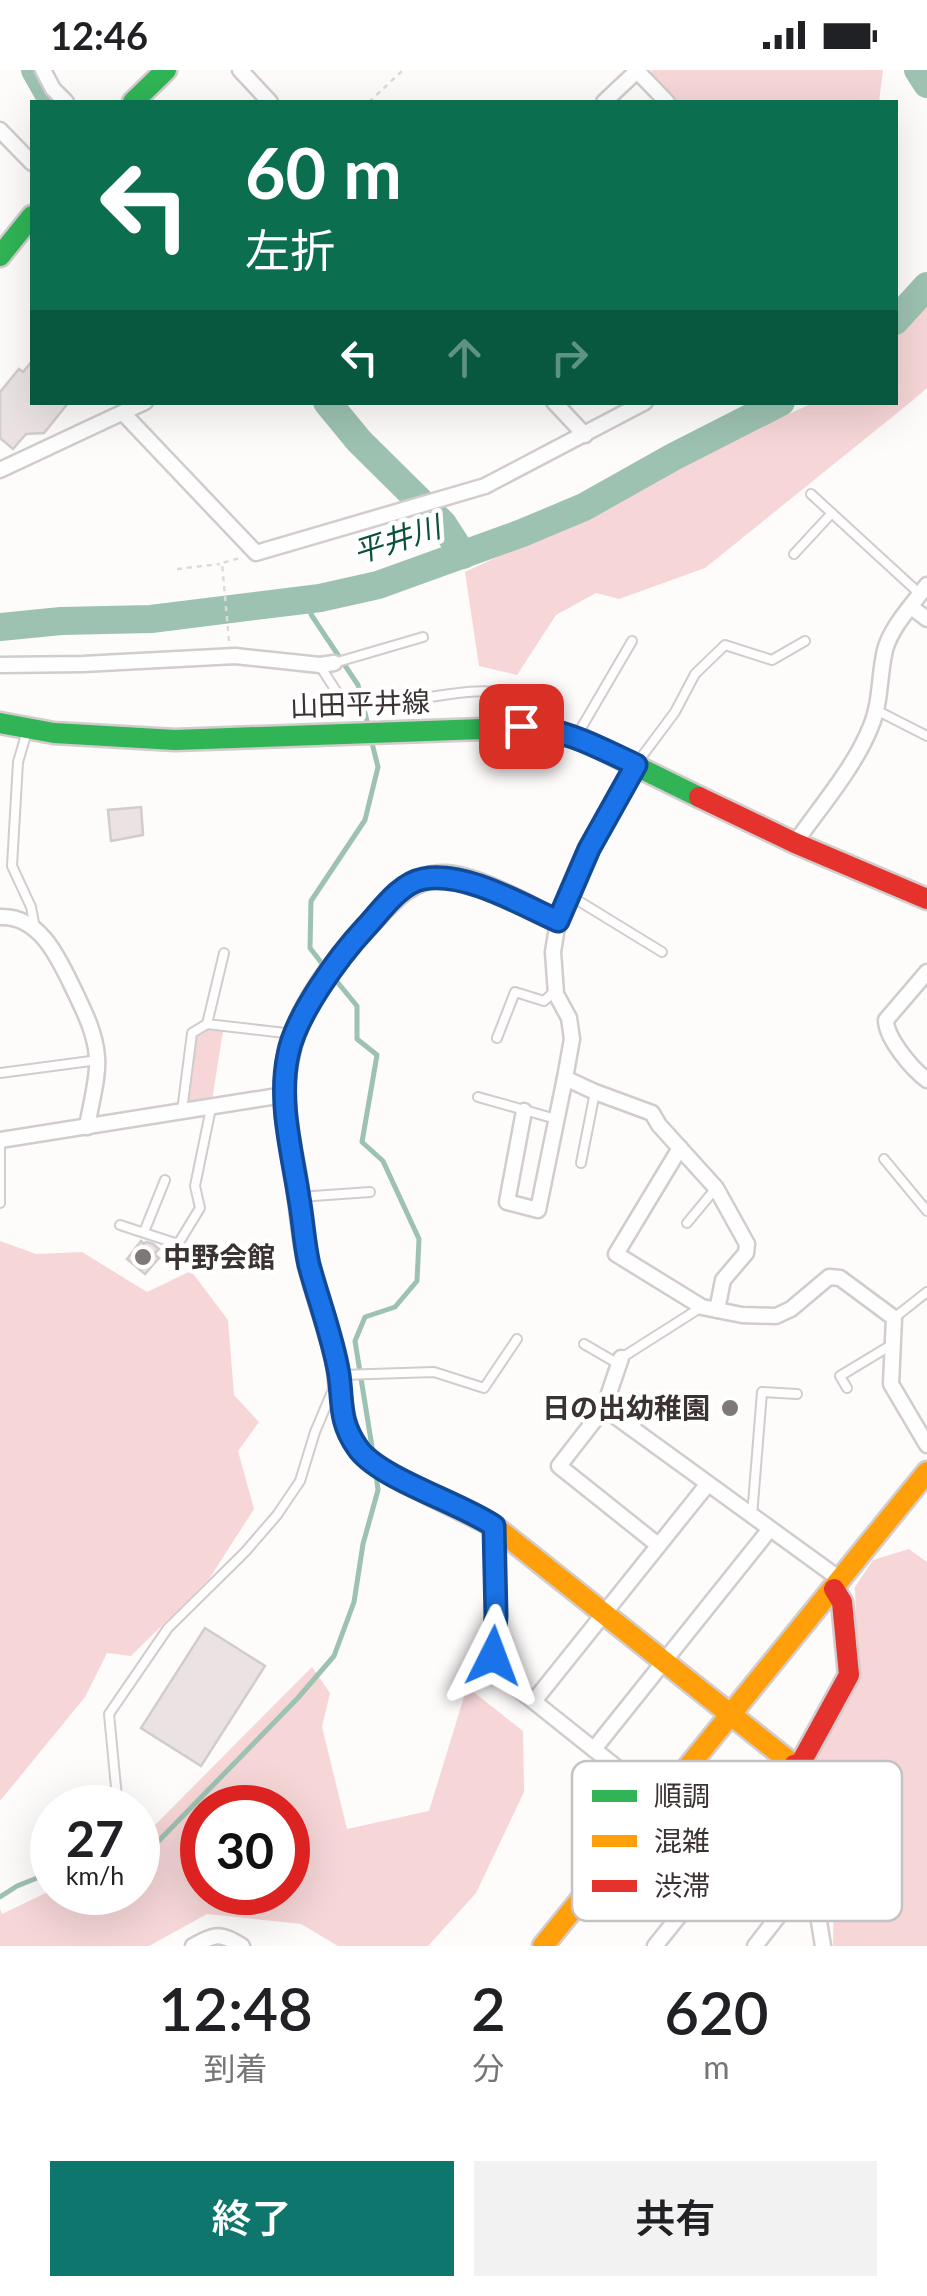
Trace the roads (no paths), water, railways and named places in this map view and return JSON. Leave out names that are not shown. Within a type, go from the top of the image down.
[{"type":"street","points":[[43,70],[52,89],[64,100]]},
{"type":"street","points":[[135,100],[166,70]]},
{"type":"street","points":[[240,70],[268,100]]},
{"type":"street","points":[[606,100],[637,70],[664,100]]},
{"type":"street","points":[[0,130],[30,161]]},
{"type":"street","points":[[0,256],[30,218]]},
{"type":"street","points":[[0,470],[138,405]]},
{"type":"street","points":[[557,405],[585,435]]},
{"type":"street","points":[[123,413],[256,552],[485,486],[640,405]]},
{"type":"street","points":[[919,595],[927,619]]},
{"type":"street","points":[[795,843],[871,728],[886,646],[919,595]]},
{"type":"street","points":[[0,665],[235,656],[326,664]]},
{"type":"street","name":"山田平井線","points":[[0,723],[73,735],[175,740],[542,727],[572,735],[795,843],[927,899]]},
{"type":"street","points":[[524,1111],[507,1202],[538,1210],[572,1039],[569,1018],[556,990],[553,952],[558,921],[589,849],[636,765]]},
{"type":"street","points":[[558,921],[448,876],[418,879],[404,888],[354,940],[294,1034],[284,1095],[290,1146],[308,1259],[339,1375],[342,1416],[355,1445],[368,1461],[474,1512],[494,1526],[789,1761]]},
{"type":"street","points":[[0,916],[15,918],[36,930],[55,950],[90,1025],[98,1060],[86,1127]]},
{"type":"street","points":[[927,972],[886,1020],[886,1029],[916,1072],[927,1080]]},
{"type":"street","points":[[566,1078],[652,1113],[716,1188],[747,1244],[746,1253],[723,1280],[709,1309]]},
{"type":"street","points":[[0,1141],[284,1095]]},
{"type":"street","points":[[680,1148],[616,1254],[709,1309],[776,1316],[790,1310],[820,1282],[840,1278],[894,1318],[891,1384],[927,1445]]},
{"type":"street","points":[[621,1358],[604,1408],[559,1466],[658,1546]]},
{"type":"street","points":[[604,1408],[770,1529],[837,1584],[850,1675],[802,1761]]},
{"type":"street","points":[[695,1761],[927,1472]]},
{"type":"street","points":[[534,1701],[707,1484]]},
{"type":"street","points":[[494,1526],[493,1656],[502,1676],[609,1761]]},
{"type":"street","points":[[594,1749],[770,1529]]},
{"type":"street","points":[[543,1946],[572,1911]]},
{"type":"street","points":[[655,1946],[675,1921]]},
{"type":"street","points":[[755,1946],[774,1921]]},
{"type":"street","points":[[820,1921],[823,1946]]},
{"type":"street","points":[[193,1946],[212,1936],[224,1935],[242,1946]]},
{"type":"lane","points":[[810,494],[919,595]]},
{"type":"lane","points":[[794,554],[832,512]]},
{"type":"lane","points":[[423,637],[326,664],[342,700],[404,700],[461,691],[500,692],[547,712],[572,735],[632,641]]},
{"type":"lane","points":[[636,765],[675,712],[694,674],[725,645],[772,660],[805,641]]},
{"type":"lane","points":[[876,710],[927,736]]},
{"type":"lane","points":[[28,728],[18,762],[12,866],[31,907],[36,930]]},
{"type":"lane","points":[[569,895],[662,952]]},
{"type":"lane","points":[[207,1024],[224,953]]},
{"type":"lane","points":[[497,1038],[514,992],[544,1001],[556,990]]},
{"type":"lane","points":[[182,1111],[192,1033],[207,1024],[294,1034]]},
{"type":"lane","points":[[0,1073],[98,1060]]},
{"type":"lane","points":[[581,1163],[595,1092]]},
{"type":"lane","points":[[478,1097],[558,1120]]},
{"type":"lane","points":[[120,1225],[178,1244],[200,1208],[195,1186],[212,1107]]},
{"type":"lane","points":[[0,1141],[0,1203]]},
{"type":"lane","points":[[884,1160],[927,1211]]},
{"type":"lane","points":[[144,1232],[165,1180]]},
{"type":"lane","points":[[687,1223],[716,1188]]},
{"type":"lane","points":[[299,1197],[370,1192]]},
{"type":"lane","points":[[894,1318],[927,1292]]},
{"type":"lane","points":[[584,1344],[615,1362],[709,1309]]},
{"type":"lane","points":[[116,1785],[109,1714],[168,1628],[278,1515],[300,1481],[339,1375],[434,1372],[484,1388],[517,1339]]},
{"type":"lane","points":[[840,1376],[893,1344]]},
{"type":"lane","points":[[834,1366],[848,1388]]},
{"type":"lane","points":[[752,1516],[762,1392],[797,1394]]},
{"type":"waterway","points":[[35,70],[52,100]]},
{"type":"waterway","name":"平井川","points":[[918,70],[927,84]]},
{"type":"waterway","name":"平井川","points":[[898,318],[927,286]]},
{"type":"waterway","points":[[329,405],[359,441],[443,524],[463,555]]},
{"type":"waterway","name":"平井川","points":[[0,627],[151,619],[320,598],[378,585],[584,507],[775,405]]},
{"type":"waterway","points":[[305,600],[358,685],[368,725]]},
{"type":"waterway","points":[[327,970],[310,948],[311,901],[365,820],[378,767],[370,735]]},
{"type":"waterway","points":[[334,978],[357,1006],[357,1039],[377,1055],[362,1142],[383,1161],[419,1239],[417,1281],[395,1307],[365,1317],[355,1341],[373,1453]]},
{"type":"waterway","points":[[160,1840],[334,1656],[354,1602],[363,1544],[378,1490],[376,1474]]},
{"type":"waterway","points":[[0,1897],[30,1881]]},
{"type":"place","name":"中野会館","points":[[143,1257]]},
{"type":"place","name":"日の出幼稚園","points":[[730,1408]]}]
